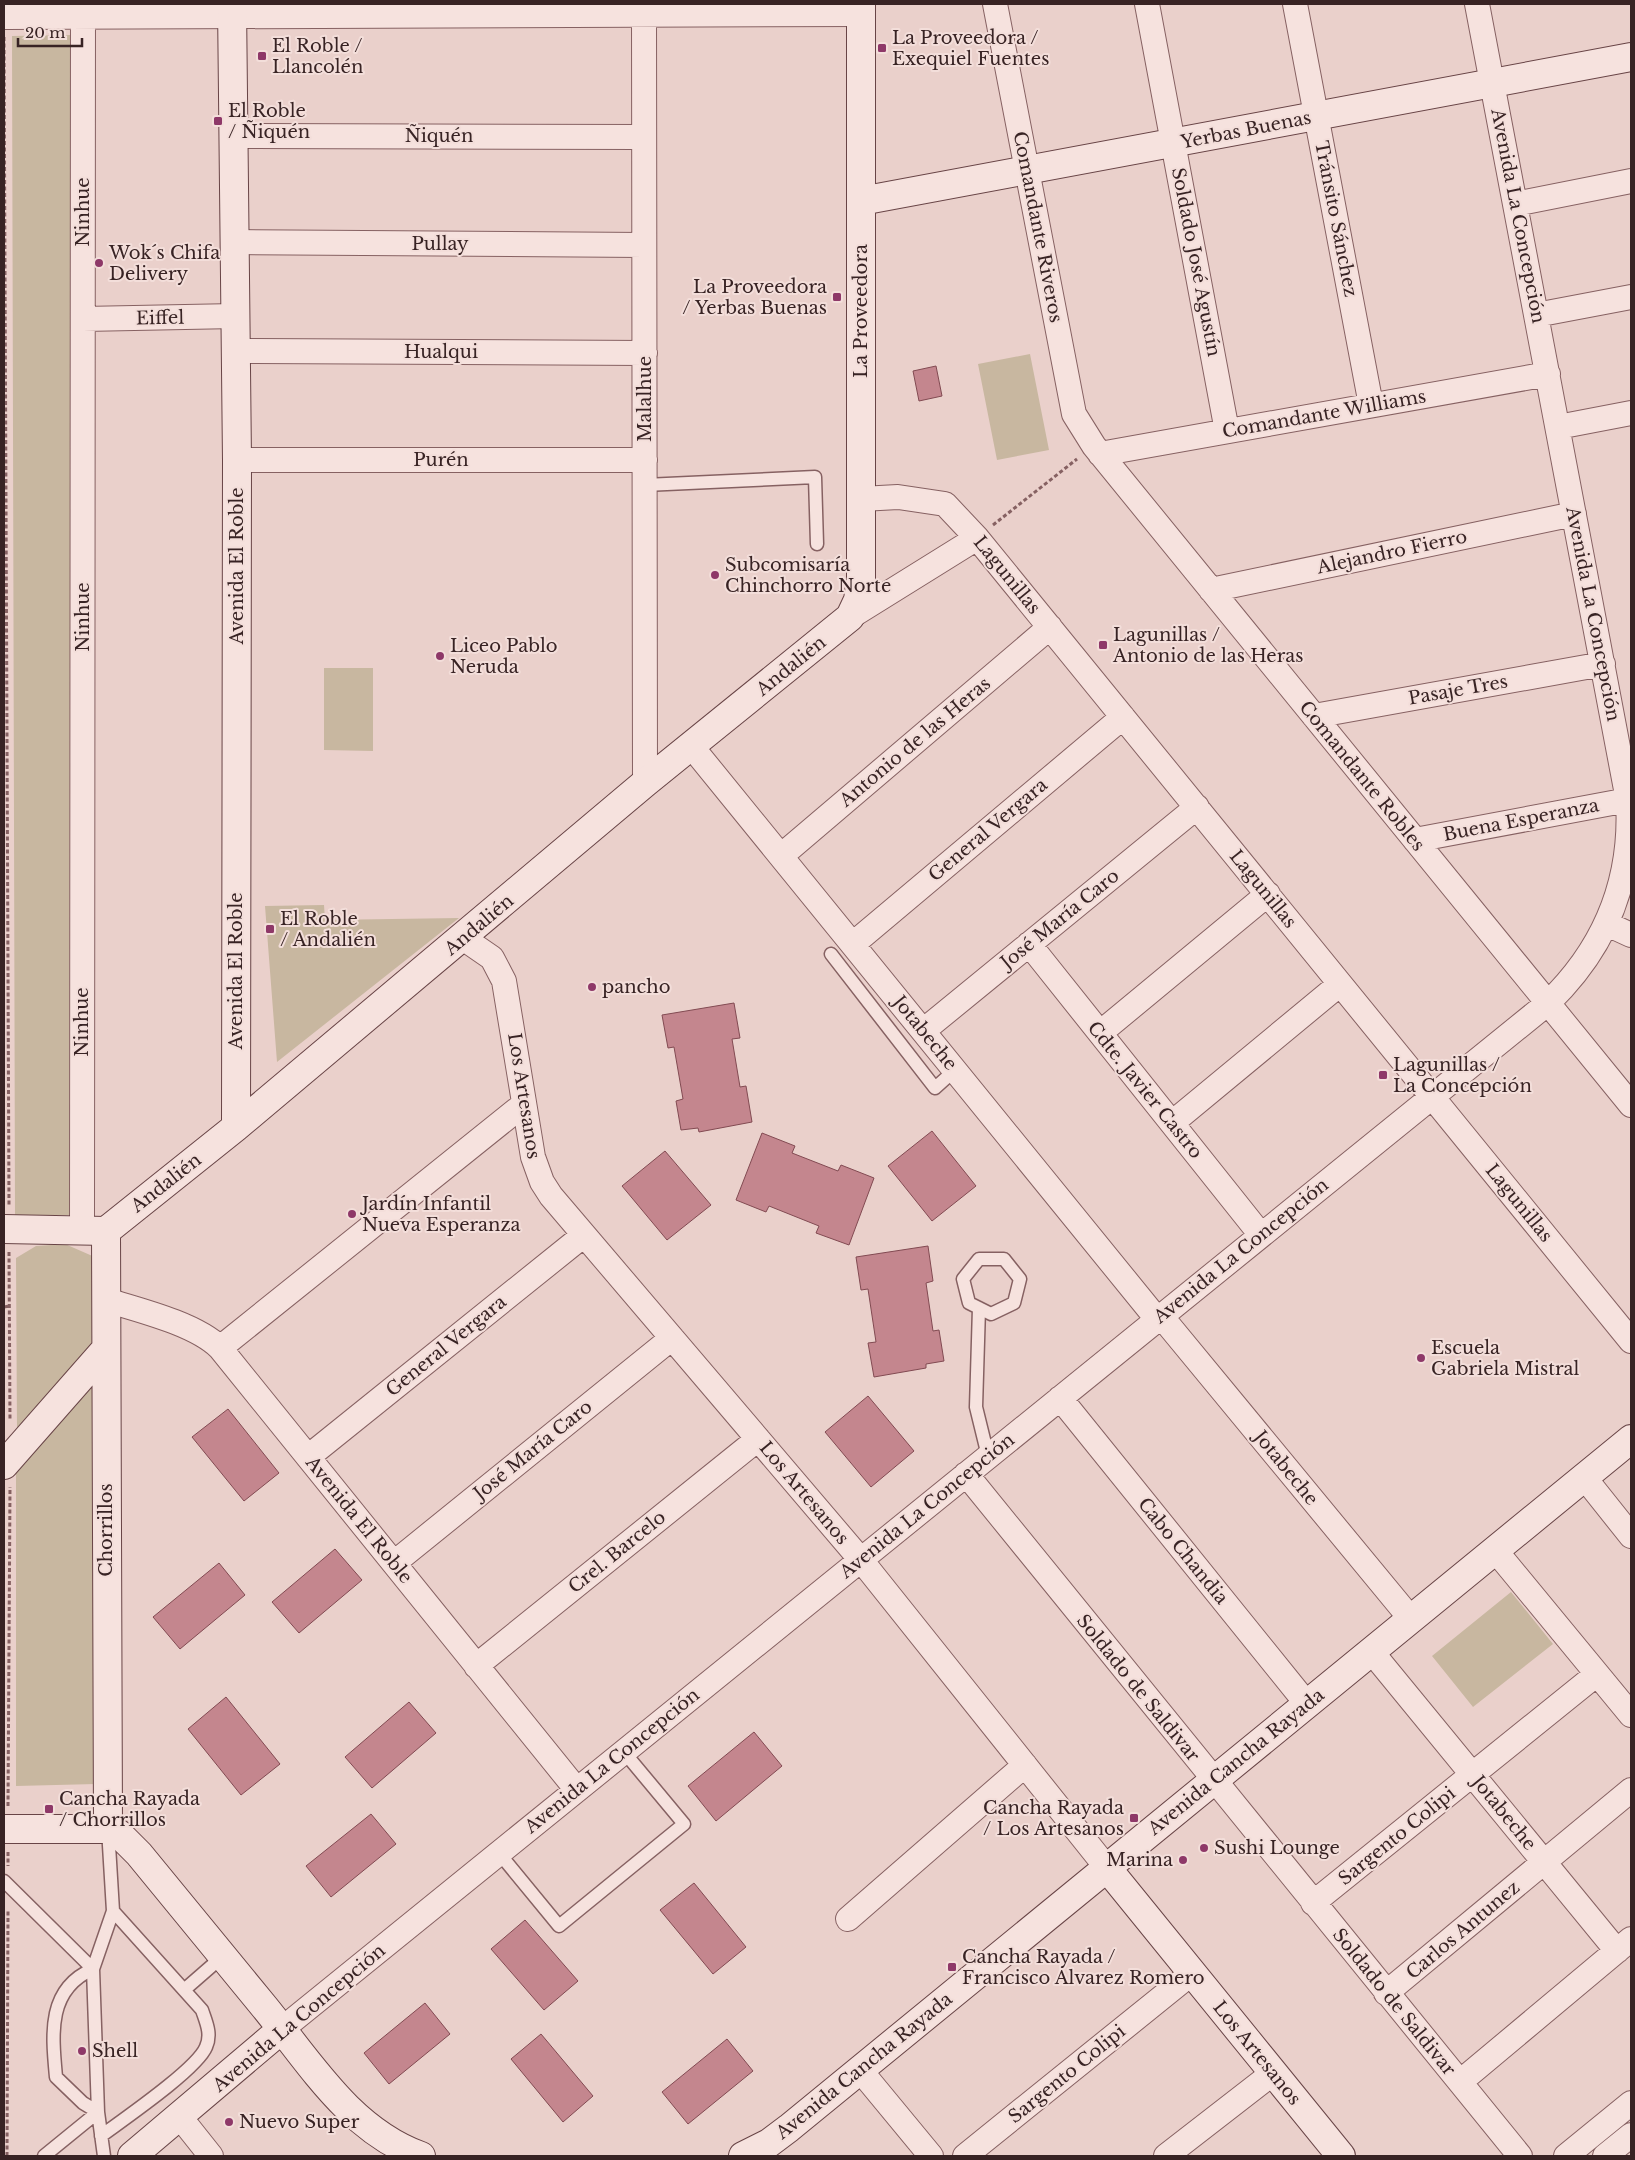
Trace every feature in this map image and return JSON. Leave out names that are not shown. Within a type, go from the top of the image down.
[{"type":"street","name":"Comandante Riveros","points":[[995,4],[1074,414],[1097,450]]},
{"type":"street","name":"Soldado José Agustín","points":[[1147,4],[1227,431]]},
{"type":"street","name":"Tránsito Sánchez","points":[[1295,4],[1371,406]]},
{"type":"street","name":"Avenida La Concepción","points":[[132,2156],[180,2118],[282,2029],[1548,1003],[1576,974],[1607,924],[1620,890],[1627,854],[1627,773],[1603,664],[1477,4]]},
{"type":"street","points":[[4,16],[84,10],[566,9],[644,15],[861,9]]},
{"type":"street","name":"La Proveedora","points":[[850,617],[858,600],[861,579],[861,9]]},
{"type":"street","name":"Ninhue","points":[[84,10],[83,319],[94,1230]]},
{"type":"street","name":"Avenida El Roble","points":[[232,10],[237,460],[236,1127]]},
{"type":"street","name":"Malalhue","points":[[644,15],[645,783]]},
{"type":"street","name":"Yerbas Buenas","points":[[861,201],[1027,172],[1631,57]]},
{"type":"street","name":"Ñiquén","points":[[234,136],[644,136]]},
{"type":"street","points":[[1515,204],[1631,181]]},
{"type":"street","name":"Pullay","points":[[235,242],[644,245]]},
{"type":"street","points":[[1536,315],[1631,297]]},
{"type":"street","name":"Eiffel","points":[[83,319],[236,316]]},
{"type":"street","name":"Hualqui","points":[[236,350],[645,353]]},
{"type":"street","name":"Comandante Williams","points":[[1097,450],[1227,431],[1548,374]]},
{"type":"street","points":[[1558,427],[1631,413]]},
{"type":"street","name":"Comandante Robles","points":[[1097,450],[1631,1105]]},
{"type":"street","name":"Purén","points":[[237,460],[645,460]]},
{"type":"street","name":"Lagunillas","points":[[861,498],[898,498],[945,504],[977,538],[1631,1341]]},
{"type":"street","name":"Alejandro Fierro","points":[[1211,590],[1574,514]]},
{"type":"street","points":[[850,617],[977,538]]},
{"type":"street","name":"Andalién","points":[[94,1230],[236,1127],[645,783],[692,747],[850,617]]},
{"type":"street","name":"Antonio de las Heras","points":[[781,856],[1050,627]]},
{"type":"street","name":"Pasaje Tres","points":[[1314,716],[1603,664]]},
{"type":"street","name":"General Vergara","points":[[853,944],[1123,717]]},
{"type":"street","name":"Jotabeche","points":[[692,747],[1159,1318],[1411,1619]]},
{"type":"street","name":"Buena Esperanza","points":[[1415,840],[1628,800]]},
{"type":"street","name":"José María Caro","points":[[923,1031],[1197,807]]},
{"type":"street","points":[[1100,1033],[1268,894]]},
{"type":"street","points":[[1607,924],[1631,935]]},
{"type":"street","name":"Los Artesanos","points":[[463,938],[492,958],[504,981],[536,1169],[551,1196],[861,1560],[1107,1868],[1341,2156]]},
{"type":"street","name":"Cdte. Javier Castro","points":[[1029,944],[1262,1235]]},
{"type":"street","points":[[1172,1124],[1340,984]]},
{"type":"street","points":[[220,1348],[524,1104]]},
{"type":"street","points":[[6,1230],[94,1230]]},
{"type":"street","name":"Chorrillos","points":[[94,1230],[106,1300],[108,1829]]},
{"type":"street","name":"General Vergara","points":[[308,1457],[584,1235]]},
{"type":"street","name":"Avenida El Roble","points":[[106,1300],[146,1311],[210,1338],[220,1348],[577,1790]]},
{"type":"street","name":"José María Caro","points":[[394,1563],[672,1338]]},
{"type":"street","points":[[7,1461],[105,1350]]},
{"type":"street","name":"Cabo Chandia","points":[[1060,1398],[1307,1704]]},
{"type":"street","name":"Crel. Barcelo","points":[[476,1666],[758,1439]]},
{"type":"street","name":"Avenida Cancha Rayada","points":[[743,2156],[775,2149],[860,2070],[1631,1439]]},
{"type":"street","name":"Soldado de Saldivar","points":[[966,1474],[1213,1781],[1520,2156]]},
{"type":"street","points":[[1584,1477],[1631,1536]]},
{"type":"street","points":[[1495,1550],[1631,1715]]},
{"type":"street","name":"Jotabeche","points":[[1371,1651],[1544,1862],[1624,1945]]},
{"type":"street","name":"Sargento Colipi","points":[[1313,1903],[1597,1674]]},
{"type":"street","points":[[848,1919],[1025,1765]]},
{"type":"street","name":"Carlos Antunez","points":[[1386,1993],[1631,1790]]},
{"type":"street","points":[[6,1829],[108,1829],[119,1834],[139,1854],[344,2105],[391,2150],[421,2156]]},
{"type":"street","points":[[1460,2082],[1624,1945]]},
{"type":"street","name":"Sargento Colipi","points":[[965,2156],[1192,1973]]},
{"type":"street","points":[[860,2070],[931,2156]]},
{"type":"street","points":[[1166,2156],[1274,2073]]},
{"type":"street","points":[[1566,2156],[1631,2103]]},
{"type":"street","points":[[180,2118],[211,2156]]},
{"type":"street","points":[[1605,2156],[1631,2135]]},
{"type":"lane","points":[[645,485],[815,477],[817,544]]},
{"type":"lane","points":[[831,954],[935,1088],[955,1070]]},
{"type":"lane","points":[[979,1259],[1004,1259],[1020,1279],[1014,1303],[991,1314],[979,1308],[969,1303],[963,1279],[979,1259]]},
{"type":"lane","points":[[979,1308],[976,1408],[988,1456]]},
{"type":"lane","points":[[499,1853],[559,1926],[684,1824],[624,1752]]},
{"type":"lane","points":[[104,2156],[98,2112],[92,1969],[113,1911],[108,1829]]},
{"type":"lane","points":[[6,1883],[92,1969]]},
{"type":"lane","points":[[101,2136],[195,2063],[207,2046],[209,2028],[202,2010],[113,1911]]},
{"type":"lane","points":[[184,1990],[223,1956]]},
{"type":"lane","points":[[92,1969],[76,1976],[65,1988],[56,2006],[53,2047],[56,2077],[83,2104],[98,2112]]},
{"type":"lane","points":[[44,2156],[98,2112]]},
{"type":"path","points":[[4,16],[8,1169],[6,1230],[9,1306],[6,1829],[7,2156]]},
{"type":"path","points":[[977,538],[1097,450]]},
{"type":"path","points":[[4,1170],[8,1169]]},
{"type":"path","points":[[4,1307],[9,1306]]},
{"type":"shaded area","points":[[71,35],[69,1215],[15,1215],[12,36]]},
{"type":"shaded area","points":[[1030,354],[1049,450],[997,460],[978,364]]},
{"type":"shaded area","points":[[324,668],[373,668],[373,751],[324,750]]},
{"type":"shaded area","points":[[324,905],[325,920],[459,918],[277,1062],[265,906]]},
{"type":"shaded area","points":[[65,1244],[97,1258],[97,1342],[17,1430],[16,1258],[36,1246]]},
{"type":"shaded area","points":[[98,1376],[96,1784],[16,1786],[16,1471]]},
{"type":"shaded area","points":[[1511,1592],[1553,1644],[1473,1707],[1432,1656]]},
{"type":"building","points":[[936,366],[942,396],[919,401],[913,371]]},
{"type":"building","points":[[734,1003],[740,1038],[732,1039],[740,1087],[746,1086],[752,1122],[699,1132],[698,1128],[681,1130],[676,1101],[683,1099],[674,1047],[668,1048],[662,1015]]},
{"type":"building","points":[[932,1131],[976,1186],[932,1221],[888,1166]]},
{"type":"building","points":[[762,1133],[795,1146],[792,1153],[838,1171],[841,1165],[874,1178],[849,1245],[816,1233],[819,1226],[769,1206],[766,1212],[736,1200]]},
{"type":"building","points":[[665,1151],[711,1205],[667,1240],[622,1186]]},
{"type":"building","points":[[928,1246],[933,1281],[926,1283],[933,1331],[939,1330],[944,1361],[926,1364],[926,1368],[874,1377],[868,1343],[876,1342],[868,1289],[861,1290],[856,1257]]},
{"type":"building","points":[[868,1396],[914,1451],[871,1487],[825,1432]]},
{"type":"building","points":[[228,1409],[279,1473],[244,1501],[192,1437]]},
{"type":"building","points":[[335,1549],[362,1580],[299,1633],[272,1602]]},
{"type":"building","points":[[219,1563],[245,1595],[180,1649],[153,1617]]},
{"type":"building","points":[[226,1697],[280,1764],[241,1795],[188,1729]]},
{"type":"building","points":[[409,1702],[436,1733],[372,1788],[345,1757]]},
{"type":"building","points":[[754,1732],[782,1766],[716,1821],[688,1786]]},
{"type":"building","points":[[371,1814],[396,1844],[331,1897],[306,1866]]},
{"type":"building","points":[[694,1883],[746,1947],[713,1974],[660,1910]]},
{"type":"building","points":[[525,1920],[578,1981],[544,2010],[491,1949]]},
{"type":"building","points":[[425,2003],[450,2034],[389,2084],[364,2053]]},
{"type":"building","points":[[541,2034],[593,2096],[563,2122],[511,2059]]},
{"type":"building","points":[[727,2039],[753,2071],[688,2124],[662,2092]]},
{"type":"place","name":"La Proveedora / Exequiel Fuentes","points":[[882,48]]},
{"type":"place","name":"El Roble / Llancolén","points":[[262,56]]},
{"type":"place","name":"El Roble / Ñiquén","points":[[218,121]]},
{"type":"place","name":"Wok´s Chifa Delivery","points":[[99,263]]},
{"type":"place","name":"La Proveedora / Yerbas Buenas","points":[[837,297]]},
{"type":"place","name":"Subcomisaría Chinchorro Norte","points":[[715,575]]},
{"type":"place","name":"Lagunillas / Antonio de las Heras","points":[[1103,645]]},
{"type":"place","name":"Liceo Pablo Neruda","points":[[440,656]]},
{"type":"place","name":"El Roble / Andalién","points":[[270,929]]},
{"type":"place","name":"pancho","points":[[592,987]]},
{"type":"place","name":"Lagunillas / La Concepción","points":[[1383,1075]]},
{"type":"place","name":"Jardín Infantil Nueva Esperanza","points":[[352,1214]]},
{"type":"place","name":"Escuela Gabriela Mistral","points":[[1421,1358]]},
{"type":"place","name":"Cancha Rayada / Chorrillos","points":[[49,1809]]},
{"type":"place","name":"Cancha Rayada / Los Artesanos","points":[[1134,1818]]},
{"type":"place","name":"Sushi Lounge","points":[[1204,1848]]},
{"type":"place","name":"Marina","points":[[1183,1860]]},
{"type":"place","name":"Cancha Rayada / Francisco Alvarez Romero","points":[[952,1967]]},
{"type":"place","name":"Shell","points":[[82,2051]]},
{"type":"place","name":"Nuevo Super","points":[[229,2122]]}]
